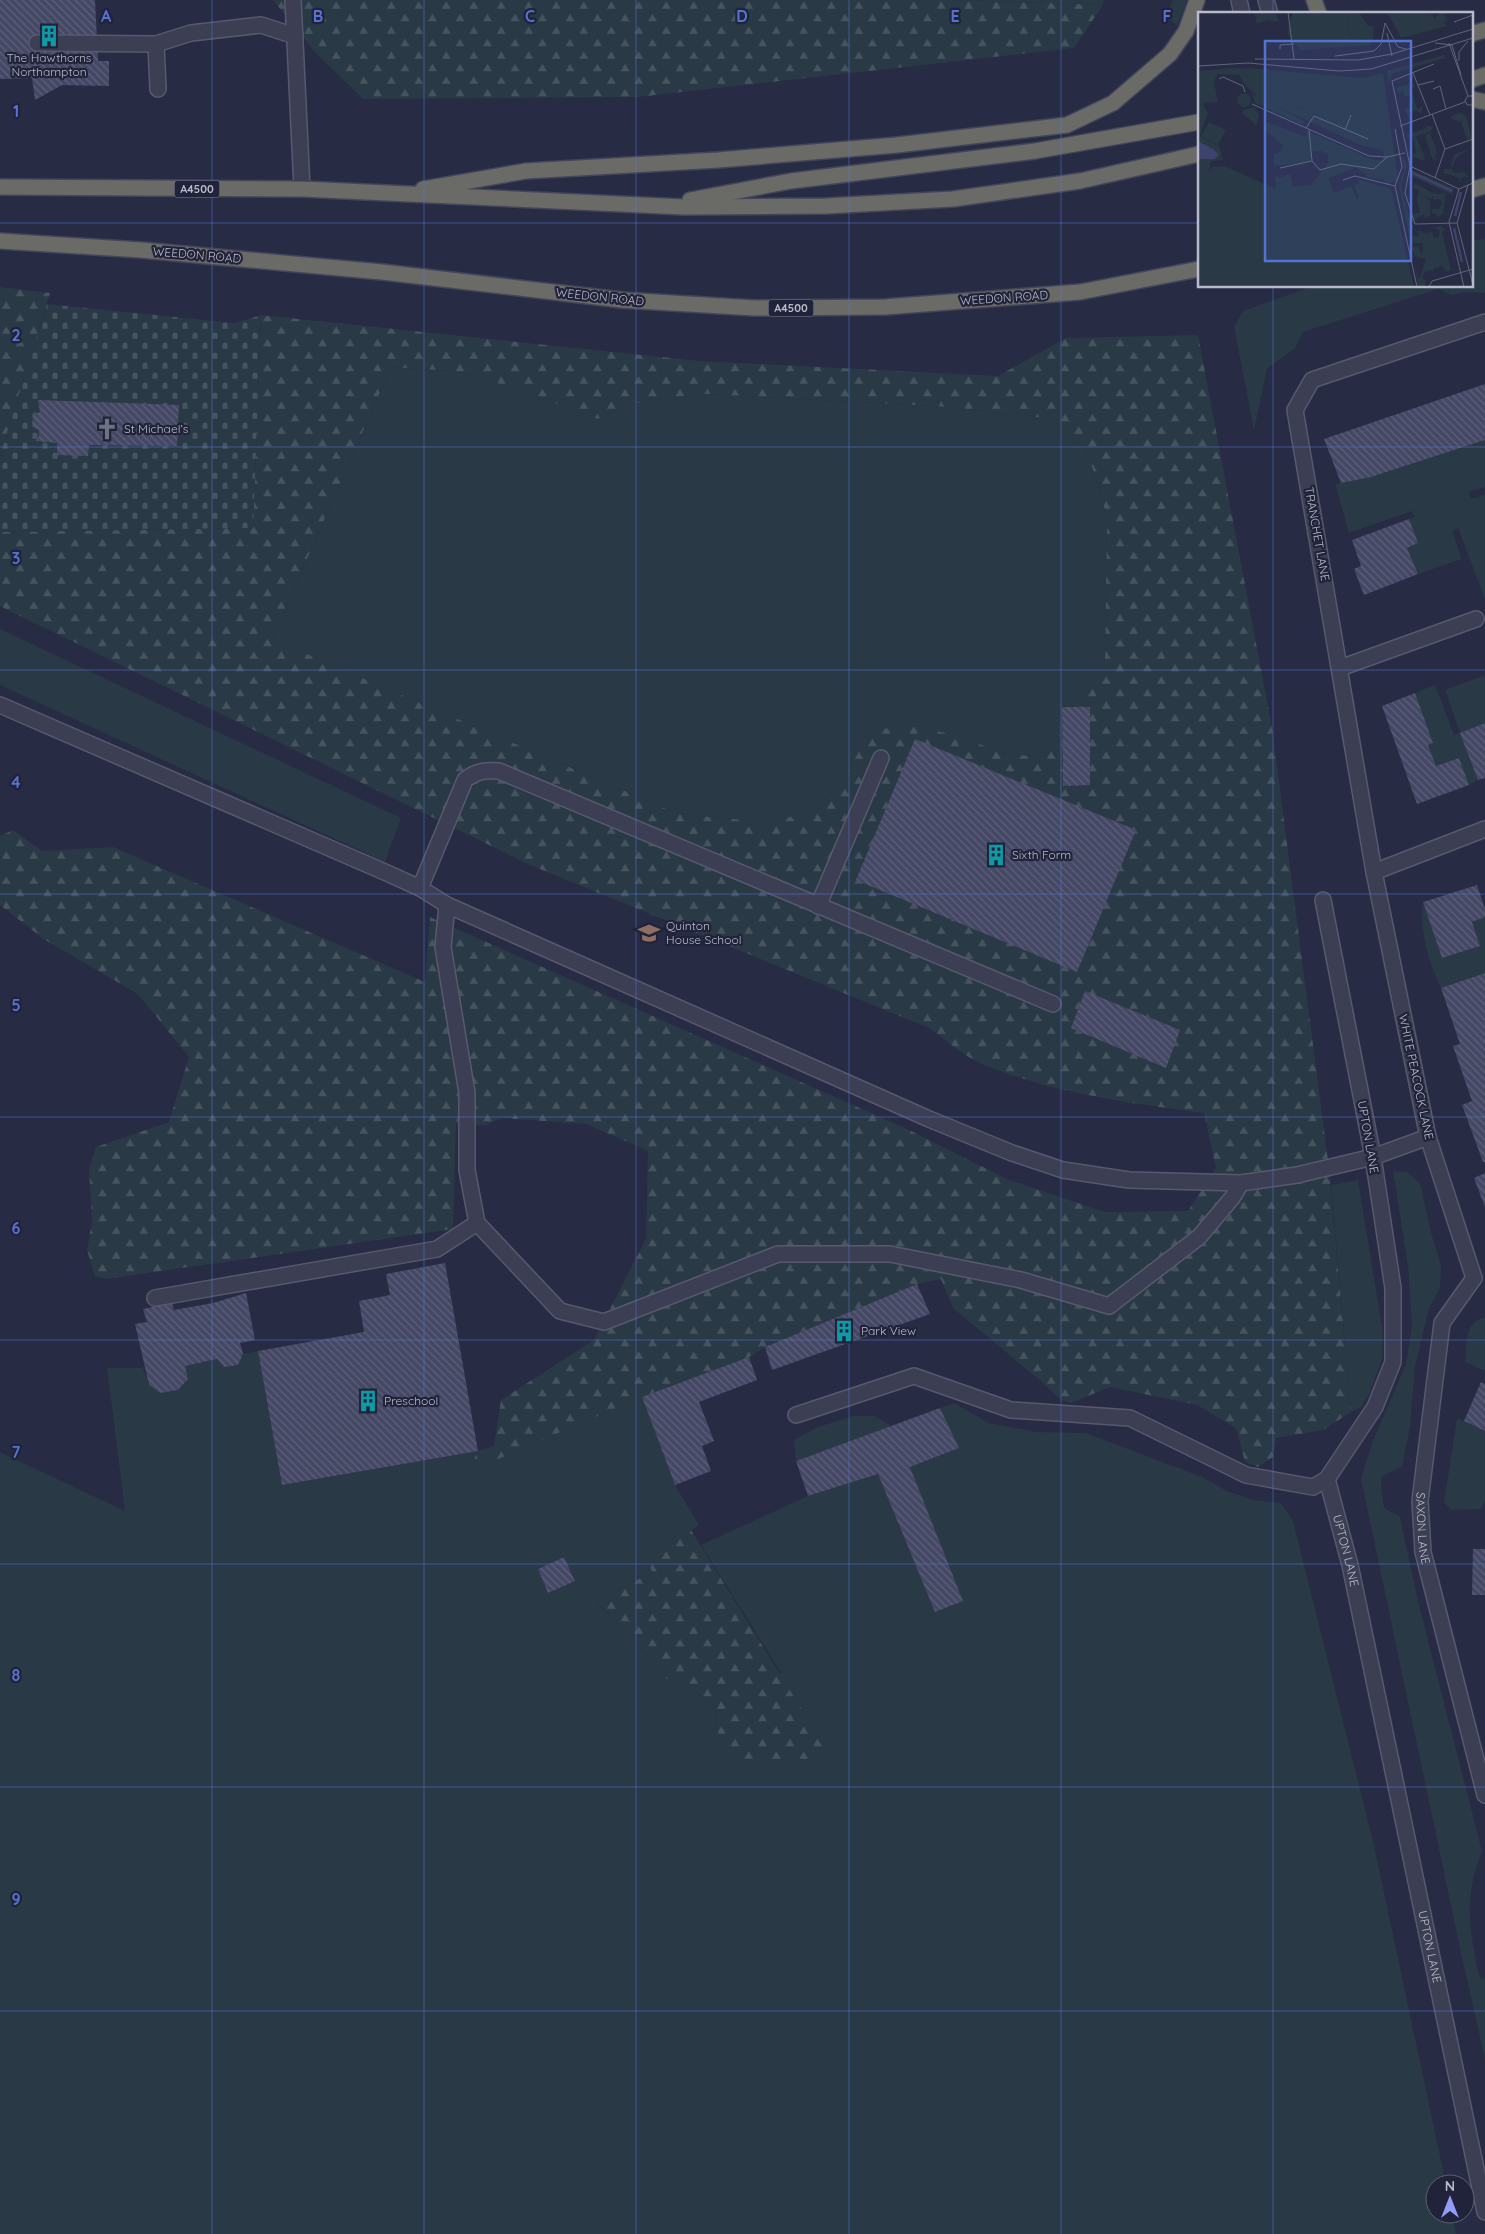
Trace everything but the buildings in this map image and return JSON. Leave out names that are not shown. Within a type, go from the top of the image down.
[{"type":"highway","points":[[394,194],[526,171],[718,160],[897,145],[1067,125],[1112,103],[1170,54],[1186,31],[1197,0]]},
{"type":"highway","points":[[1314,0],[1318,12]]},
{"type":"highway","points":[[1472,34],[1485,30]]},
{"type":"highway","points":[[1472,80],[1485,75]]},
{"type":"highway","points":[[1472,99],[1485,102]]},
{"type":"highway","points":[[659,206],[791,181],[1036,151],[1198,122]]},
{"type":"highway","name":"A4500","points":[[0,187],[302,189],[659,206],[826,206],[953,198],[1080,180],[1198,154]]},
{"type":"highway","points":[[1472,190],[1485,186]]},
{"type":"highway","name":"WEEDON ROAD","points":[[0,241],[141,250],[363,271],[622,300],[755,308],[885,307],[1080,292],[1198,269]]},
{"type":"street","points":[[293,0],[302,189]]},
{"type":"street","points":[[37,43],[156,44],[191,33],[261,24],[295,36]]},
{"type":"street","points":[[156,44],[158,89]]},
{"type":"street","name":"TRANCHET LANE","points":[[1374,872],[1295,410],[1312,380],[1485,322]]},
{"type":"street","points":[[1340,668],[1476,619]]},
{"type":"street","points":[[0,705],[420,888],[447,905],[929,1119],[1012,1153],[1063,1170],[1129,1180],[1241,1183],[1297,1175],[1373,1157],[1428,1138]]},
{"type":"street","points":[[818,906],[881,758]]},
{"type":"street","points":[[420,888],[465,780],[474,773],[493,770],[500,771],[1053,1004]]},
{"type":"street","points":[[1374,872],[1485,830]]},
{"type":"street","name":"WHITE PEACOCK LANE","points":[[1374,872],[1428,1138],[1480,1280]]},
{"type":"street","name":"UPTON LANE","points":[[1323,900],[1373,1157],[1393,1288],[1393,1362],[1375,1407],[1327,1479],[1350,1565],[1485,2212]]},
{"type":"street","points":[[447,905],[443,947],[467,1093],[467,1170],[477,1223],[560,1311],[604,1322],[778,1254],[890,1254],[1021,1280],[1109,1306],[1199,1238],[1232,1198],[1241,1183]]},
{"type":"street","points":[[155,1298],[437,1249],[477,1223]]},
{"type":"street","name":"SAXON LANE","points":[[1480,1280],[1442,1323],[1420,1501],[1424,1552],[1485,1795]]},
{"type":"street","points":[[796,1415],[914,1376],[1012,1410],[1130,1418],[1246,1475],[1313,1487],[1327,1479]]},
{"type":"green space","points":[[273,0],[958,0],[1103,5],[1074,48],[638,97],[363,99],[314,51]]},
{"type":"green space","points":[[958,0],[1104,0],[1103,5]]},
{"type":"green space","points":[[1173,0],[1187,0],[1177,26],[1166,16]]},
{"type":"green space","points":[[1485,239],[1485,293],[1467,292],[1452,295],[1438,289],[1303,332],[1295,348],[1267,369],[1254,430],[1234,327],[1243,311],[1307,288],[1472,288],[1472,240]]},
{"type":"green space","points":[[0,287],[50,293],[0,456]]},
{"type":"green space","points":[[47,304],[235,323],[261,315],[253,528],[0,532],[0,456]]},
{"type":"green space","points":[[261,315],[700,361],[998,376],[1066,338],[1198,335],[1272,728],[1329,1168],[1351,1412],[1323,1430],[1276,1438],[1273,1457],[1258,1467],[1245,1462],[1236,1428],[1197,1405],[1110,1387],[1071,1403],[1061,1400],[953,1308],[941,1279],[917,1284],[765,1347],[749,1357],[642,1397],[468,1472],[478,1451],[494,1446],[501,1400],[594,1340],[646,1239],[648,1151],[586,1124],[501,1118],[487,1125],[456,1124],[453,1229],[106,1279],[95,1276],[87,1250],[92,1221],[89,1169],[96,1147],[169,1122],[189,1057],[138,994],[45,940],[0,905],[0,836],[13,830],[42,851],[113,847],[425,982],[430,917],[907,1129],[1009,1180],[1105,1212],[1188,1211],[1216,1168],[1204,1113],[1118,1101],[1062,1089],[1034,1082],[980,1063],[929,1028],[530,865],[0,606],[0,532],[253,528]],"holes":[[[391,367],[455,371],[524,391],[597,419],[644,401],[707,394],[950,407],[1045,418],[1087,450],[1107,517],[1105,660],[1071,725],[1046,757],[1007,754],[952,734],[898,724],[875,733],[864,742],[843,780],[814,811],[768,822],[678,814],[272,639]]]},
{"type":"green space","points":[[391,367],[455,371],[524,391],[597,418],[644,401],[707,394],[950,407],[1045,418],[1087,450],[1107,517],[1105,660],[1071,725],[1047,757],[1007,754],[952,734],[864,742],[843,780],[814,811],[768,822],[678,814],[272,639]]},
{"type":"green space","points":[[1485,440],[1485,487],[1469,492],[1471,499],[1485,494],[1485,599],[1458,528],[1452,531],[1462,559],[1418,574],[1407,548],[1418,543],[1409,519],[1415,517],[1412,511],[1349,533],[1335,484],[1371,477]]},
{"type":"green space","points":[[0,629],[401,818],[385,862],[0,685]]},
{"type":"green space","points":[[1485,675],[1485,723],[1461,733],[1478,780],[1469,785],[1459,758],[1436,766],[1428,745],[1433,743],[1415,693],[1435,685],[1454,735],[1460,733],[1445,690]]},
{"type":"green space","points":[[1423,902],[1442,958],[1480,946],[1472,922],[1485,917],[1485,973],[1441,988],[1426,946],[1422,924]]},
{"type":"green space","points":[[1393,1171],[1407,1172],[1420,1183],[1431,1233],[1441,1265],[1440,1288],[1429,1308],[1415,1367],[1410,1427],[1402,1467],[1382,1476],[1381,1487],[1384,1508],[1400,1517],[1418,1601],[1482,1851],[1472,1885],[1470,1915],[1473,1945],[1480,1979],[1485,1978],[1485,2059],[1361,1479],[1372,1443],[1406,1364],[1412,1325],[1408,1266]]},
{"type":"green space","points":[[1358,1180],[1383,1333],[1382,1360],[1369,1394],[1361,1407],[1351,1412],[1331,1185]]},
{"type":"green space","points":[[1485,1317],[1485,1371],[1465,1362],[1470,1329],[1478,1320]]},
{"type":"green space","points":[[258,1351],[282,1485],[478,1451],[469,1471],[642,1397],[675,1485],[699,1525],[647,1560],[652,1572],[596,1602],[634,1640],[667,1679],[714,1701],[719,1741],[781,1673],[701,1545],[808,1496],[878,1474],[935,1611],[963,1601],[910,1467],[959,1448],[940,1408],[954,1403],[989,1423],[1037,1432],[1086,1433],[1202,1477],[1225,1490],[1253,1500],[1281,1503],[1293,1521],[1375,1850],[1444,2174],[1425,2174],[1425,2224],[1454,2224],[1456,2234],[0,2234],[0,1452],[125,1511],[107,1368],[143,1368],[149,1385],[160,1393],[178,1390],[188,1379],[185,1366],[217,1359],[224,1367],[238,1365],[243,1354]],"holes":[[[564,1557],[575,1580],[548,1593],[538,1569]]]},
{"type":"green space","points":[[853,1416],[874,1416],[892,1426],[796,1461],[794,1440],[818,1427]]},
{"type":"green space","points":[[1457,1418],[1485,1431],[1485,1501],[1481,1509],[1451,1510],[1444,1502]]},
{"type":"green space","points":[[691,1530],[823,1744],[804,1764],[751,1764],[719,1741],[714,1701],[667,1679],[634,1640],[596,1602],[652,1572],[647,1560]]},
{"type":"place","name":"The Hawthorns Northampton","points":[[49,36]]},
{"type":"place","name":"St Michael’s","points":[[107,429]]},
{"type":"place","name":"Sixth Form","points":[[996,855]]},
{"type":"place","name":"Quinton House School","points":[[649,933]]},
{"type":"place","name":"Park View","points":[[844,1331]]},
{"type":"place","name":"Preschool","points":[[368,1401]]}]
